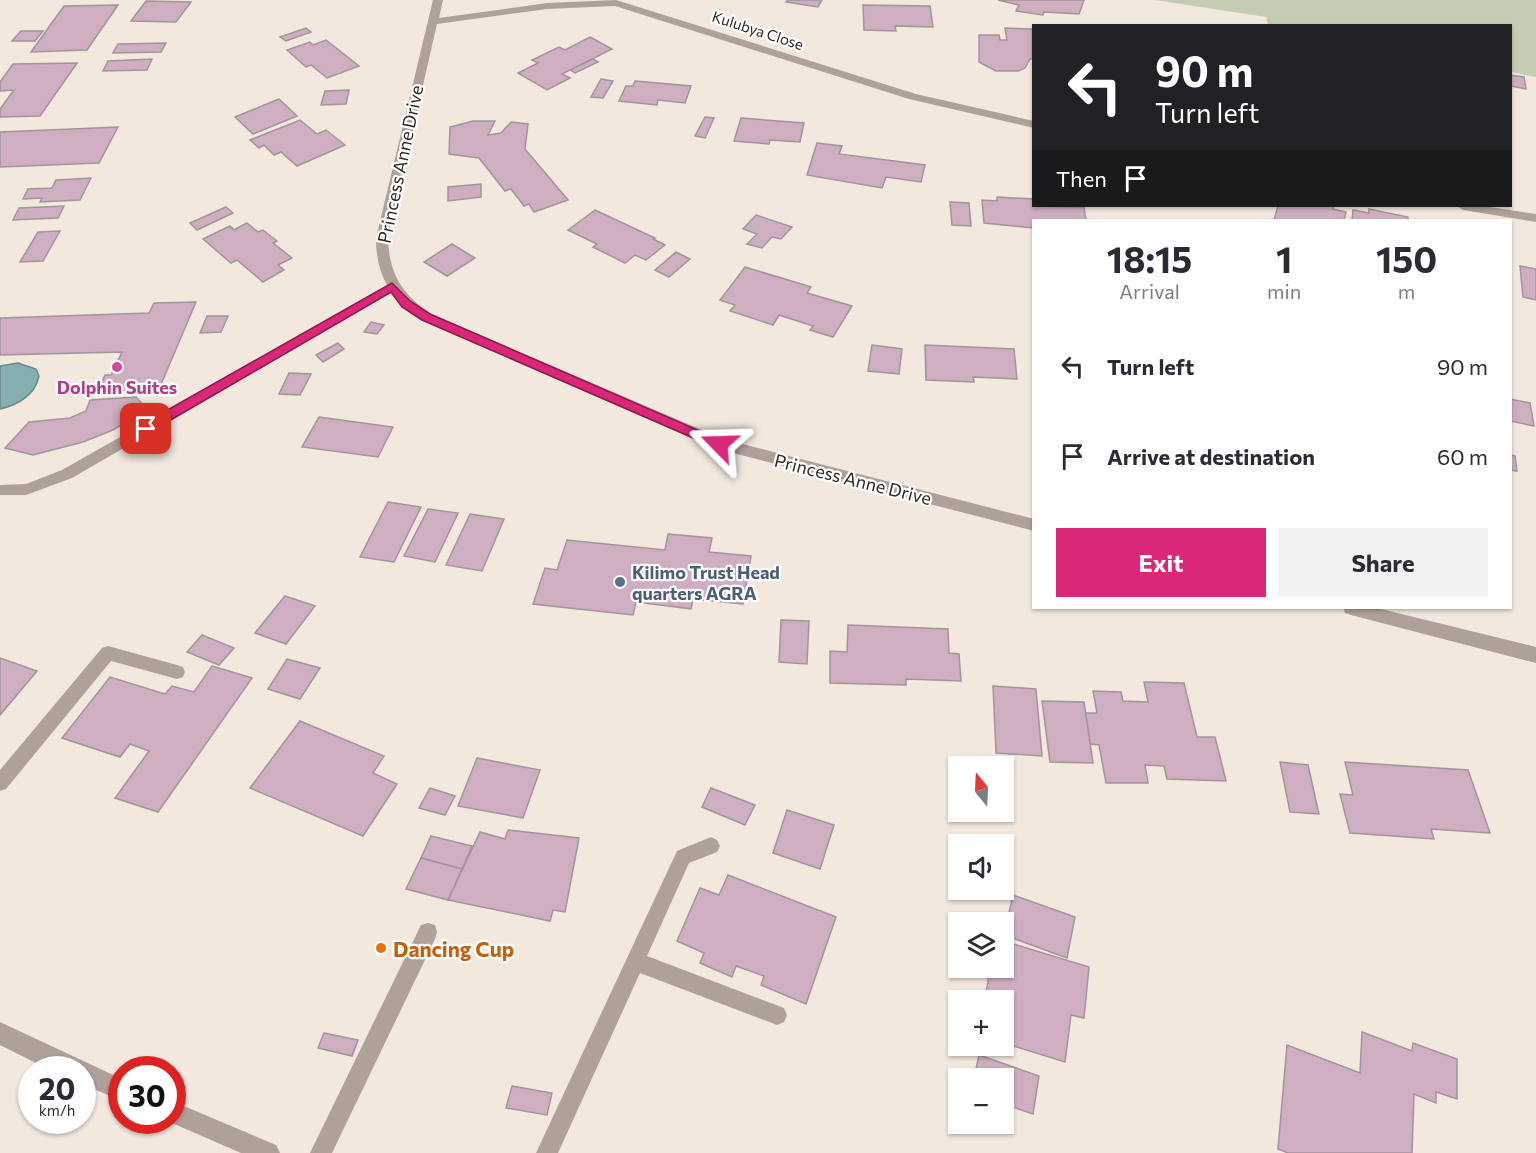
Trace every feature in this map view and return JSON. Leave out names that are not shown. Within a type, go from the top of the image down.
[{"type":"street","name":"Princess Anne Drive","points":[[438,0],[382,238],[381,256],[392,287],[406,304],[426,317],[719,444],[1032,524]]},
{"type":"street","name":"Kulubya Close","points":[[433,22],[570,3],[616,3],[913,97],[1032,125]]},
{"type":"street","points":[[1469,207],[1536,218]]},
{"type":"street","points":[[1355,609],[1536,655]]},
{"type":"street","points":[[0,1033],[46,1056]]},
{"type":"street","points":[[186,1118],[268,1153]]},
{"type":"lane","points":[[0,490],[10,492],[36,487],[67,474],[392,287]]},
{"type":"lane","points":[[0,783],[108,653],[177,672]]},
{"type":"lane","points":[[547,1153],[637,962],[683,857],[711,846]]},
{"type":"lane","points":[[321,1153],[428,932]]},
{"type":"lane","points":[[637,962],[777,1015]]},
{"type":"green space","points":[[1155,0],[1536,0],[1536,77],[1512,72],[1512,24],[1268,24],[1266,17]]},
{"type":"water","points":[[18,363],[36,369],[39,376],[37,383],[25,398],[0,409],[0,366]]},
{"type":"building","points":[[788,0],[822,0],[818,7],[786,2]]},
{"type":"building","points":[[998,0],[1084,0],[1079,14],[1044,12],[1043,15],[1016,11],[1019,5]]},
{"type":"building","points":[[146,1],[191,2],[176,22],[131,21]]},
{"type":"building","points":[[118,5],[87,50],[31,52],[64,6]]},
{"type":"building","points":[[863,5],[930,6],[933,27],[895,26],[896,31],[864,30]]},
{"type":"building","points":[[306,28],[311,32],[286,41],[280,37]]},
{"type":"building","points":[[1005,28],[1032,29],[1032,59],[1025,68],[1018,71],[996,71],[979,62],[979,35],[999,35],[1000,40],[1007,40]]},
{"type":"building","points":[[21,31],[43,31],[35,41],[12,41]]},
{"type":"building","points":[[590,37],[612,49],[562,74],[570,78],[547,90],[518,73],[538,63],[532,60],[559,47],[565,50]]},
{"type":"building","points":[[326,40],[359,66],[327,78],[311,65],[306,67],[287,50],[310,42],[313,45]]},
{"type":"building","points":[[166,43],[161,52],[113,53],[118,44]]},
{"type":"building","points":[[152,59],[147,70],[103,71],[108,61]]},
{"type":"building","points":[[593,59],[598,62],[575,73],[570,70]]},
{"type":"building","points":[[77,63],[40,116],[0,117],[0,109],[14,90],[0,91],[0,82],[13,64]]},
{"type":"building","points":[[1512,75],[1524,77],[1526,89],[1512,86]]},
{"type":"building","points":[[601,79],[613,81],[603,98],[591,97]]},
{"type":"building","points":[[635,81],[691,86],[685,103],[658,100],[657,105],[619,101],[626,86],[633,86]]},
{"type":"building","points":[[349,90],[346,104],[321,105],[325,91]]},
{"type":"building","points":[[279,99],[297,116],[253,134],[235,117]]},
{"type":"building","points":[[705,117],[714,118],[705,138],[695,136]]},
{"type":"building","points":[[741,118],[804,123],[800,142],[770,140],[769,144],[734,141]]},
{"type":"building","points":[[300,120],[317,134],[326,130],[345,145],[297,166],[281,152],[274,155],[264,145],[259,148],[250,140]]},
{"type":"building","points":[[473,121],[495,121],[488,135],[501,133],[511,122],[528,124],[525,149],[568,200],[534,212],[529,204],[524,206],[511,189],[505,191],[479,158],[449,154],[450,127]]},
{"type":"building","points":[[118,127],[99,163],[0,167],[0,132]]},
{"type":"building","points":[[817,143],[842,146],[839,154],[925,165],[921,182],[886,177],[882,188],[807,175]]},
{"type":"building","points":[[91,178],[80,200],[40,202],[42,198],[23,199],[28,189],[52,188],[56,180]]},
{"type":"building","points":[[481,184],[481,197],[448,201],[448,187]]},
{"type":"building","points":[[997,197],[1032,199],[1032,207],[1084,207],[1086,219],[1032,219],[1032,228],[984,223],[982,200],[997,201]]},
{"type":"building","points":[[950,202],[969,203],[971,226],[952,225]]},
{"type":"building","points":[[64,206],[58,218],[13,220],[19,208]]},
{"type":"building","points":[[226,207],[233,213],[197,230],[190,223]]},
{"type":"building","points":[[1278,207],[1334,207],[1333,209],[1346,212],[1344,219],[1274,219]]},
{"type":"building","points":[[1369,209],[1408,217],[1408,219],[1352,219],[1353,210],[1369,213]]},
{"type":"building","points":[[595,210],[665,245],[646,260],[635,255],[625,263],[593,247],[597,244],[568,230]]},
{"type":"building","points":[[756,215],[792,227],[781,239],[772,237],[762,248],[747,244],[757,234],[743,229]]},
{"type":"building","points":[[247,223],[258,232],[263,230],[277,241],[273,243],[292,258],[278,265],[284,270],[263,282],[237,260],[231,263],[203,239],[230,226],[234,230]]},
{"type":"building","points":[[60,231],[43,261],[20,262],[38,232]]},
{"type":"building","points":[[452,244],[475,258],[447,276],[424,262]]},
{"type":"building","points":[[676,252],[690,259],[669,277],[655,270]]},
{"type":"building","points":[[1520,266],[1536,269],[1536,300],[1523,297]]},
{"type":"building","points":[[745,267],[811,287],[807,293],[852,306],[833,337],[810,330],[813,326],[779,315],[773,325],[730,311],[735,305],[720,300]]},
{"type":"building","points":[[196,302],[159,389],[98,391],[105,375],[111,375],[122,352],[0,355],[0,318],[149,313],[154,303]]},
{"type":"building","points":[[207,316],[228,316],[221,332],[200,333]]},
{"type":"building","points":[[371,322],[384,325],[377,334],[364,332]]},
{"type":"building","points":[[338,343],[344,349],[323,362],[316,355]]},
{"type":"building","points":[[872,345],[902,349],[899,374],[868,371]]},
{"type":"building","points":[[925,345],[1014,349],[1017,379],[973,377],[974,382],[926,380]]},
{"type":"building","points":[[289,373],[311,374],[300,395],[279,394]]},
{"type":"building","points":[[136,397],[147,409],[113,430],[83,442],[33,455],[5,448],[29,422],[70,418],[86,411],[90,400]]},
{"type":"building","points":[[1512,399],[1530,403],[1534,426],[1512,421]]},
{"type":"building","points":[[319,417],[393,427],[378,457],[302,447]]},
{"type":"building","points":[[1512,455],[1515,456],[1517,471],[1512,470]]},
{"type":"building","points":[[388,502],[421,507],[394,562],[360,557]]},
{"type":"building","points":[[428,509],[458,513],[435,562],[404,556]]},
{"type":"building","points":[[470,514],[504,519],[482,571],[446,565]]},
{"type":"building","points":[[668,534],[712,538],[709,552],[751,556],[743,604],[693,599],[691,609],[636,602],[633,615],[533,604],[545,568],[557,570],[567,540],[665,550]]},
{"type":"building","points":[[285,596],[315,606],[286,644],[255,633]]},
{"type":"building","points":[[781,620],[809,621],[807,664],[779,662]]},
{"type":"building","points":[[848,625],[948,629],[949,653],[959,654],[961,681],[906,679],[906,685],[830,683],[830,651],[847,652]]},
{"type":"building","points":[[202,635],[234,648],[219,665],[187,652]]},
{"type":"building","points":[[0,658],[37,671],[0,715]]},
{"type":"building","points":[[287,659],[320,668],[300,699],[268,689]]},
{"type":"building","points":[[212,666],[252,678],[158,812],[115,798],[149,751],[130,744],[120,757],[62,738],[110,677],[165,694],[172,686],[194,692]]},
{"type":"building","points":[[1144,682],[1184,683],[1197,737],[1215,737],[1226,781],[1167,779],[1164,766],[1145,765],[1148,783],[1106,783],[1099,745],[1090,744],[1085,713],[1097,713],[1093,691],[1121,692],[1123,701],[1148,702]]},
{"type":"building","points":[[993,686],[1036,689],[1042,756],[996,753]]},
{"type":"building","points":[[1042,701],[1084,702],[1093,763],[1050,762]]},
{"type":"building","points":[[300,721],[384,756],[373,773],[397,784],[363,836],[250,788]]},
{"type":"building","points":[[477,758],[540,770],[523,818],[458,806]]},
{"type":"building","points":[[1280,762],[1308,765],[1319,814],[1290,812]]},
{"type":"building","points":[[1345,762],[1468,770],[1490,833],[1431,829],[1434,839],[1350,833],[1340,794],[1353,795]]},
{"type":"building","points":[[430,788],[455,796],[445,815],[419,808]]},
{"type":"building","points":[[711,788],[755,805],[745,825],[702,807]]},
{"type":"building","points":[[787,810],[834,825],[820,869],[773,853]]},
{"type":"building","points":[[508,830],[579,838],[565,912],[553,910],[550,921],[448,900],[480,832],[505,839]]},
{"type":"building","points":[[431,836],[472,846],[462,869],[421,858]]},
{"type":"building","points":[[421,858],[462,869],[448,900],[406,889]]},
{"type":"building","points":[[728,875],[836,917],[806,1004],[761,985],[764,976],[736,966],[732,977],[700,963],[704,953],[677,941],[700,888],[719,895]]},
{"type":"building","points":[[1014,895],[1075,917],[1067,958],[1014,939],[1014,912],[1009,912]]},
{"type":"building","points":[[1014,944],[1089,967],[1084,1018],[1071,1015],[1065,1062],[1014,1046],[1014,990],[987,990],[988,978],[1014,978]]},
{"type":"building","points":[[1362,1032],[1412,1051],[1413,1043],[1457,1059],[1457,1099],[1436,1092],[1436,1103],[1414,1094],[1412,1153],[1288,1153],[1278,1149],[1287,1045],[1360,1073]]},
{"type":"building","points":[[324,1033],[358,1040],[352,1056],[318,1048]]},
{"type":"building","points":[[979,1056],[982,1056],[1039,1076],[1033,1114],[1014,1107],[1014,1068],[976,1068]]},
{"type":"building","points":[[512,1086],[552,1093],[547,1115],[506,1108]]},
{"type":"place","name":"Dolphin Suites","points":[[117,367]]},
{"type":"place","name":"Kilimo Trust Head quarters AGRA","points":[[620,582]]},
{"type":"place","name":"Dancing Cup","points":[[381,948]]},
{"type":"route","points":[[146,429],[392,287],[406,304],[426,317],[719,444]]}]
